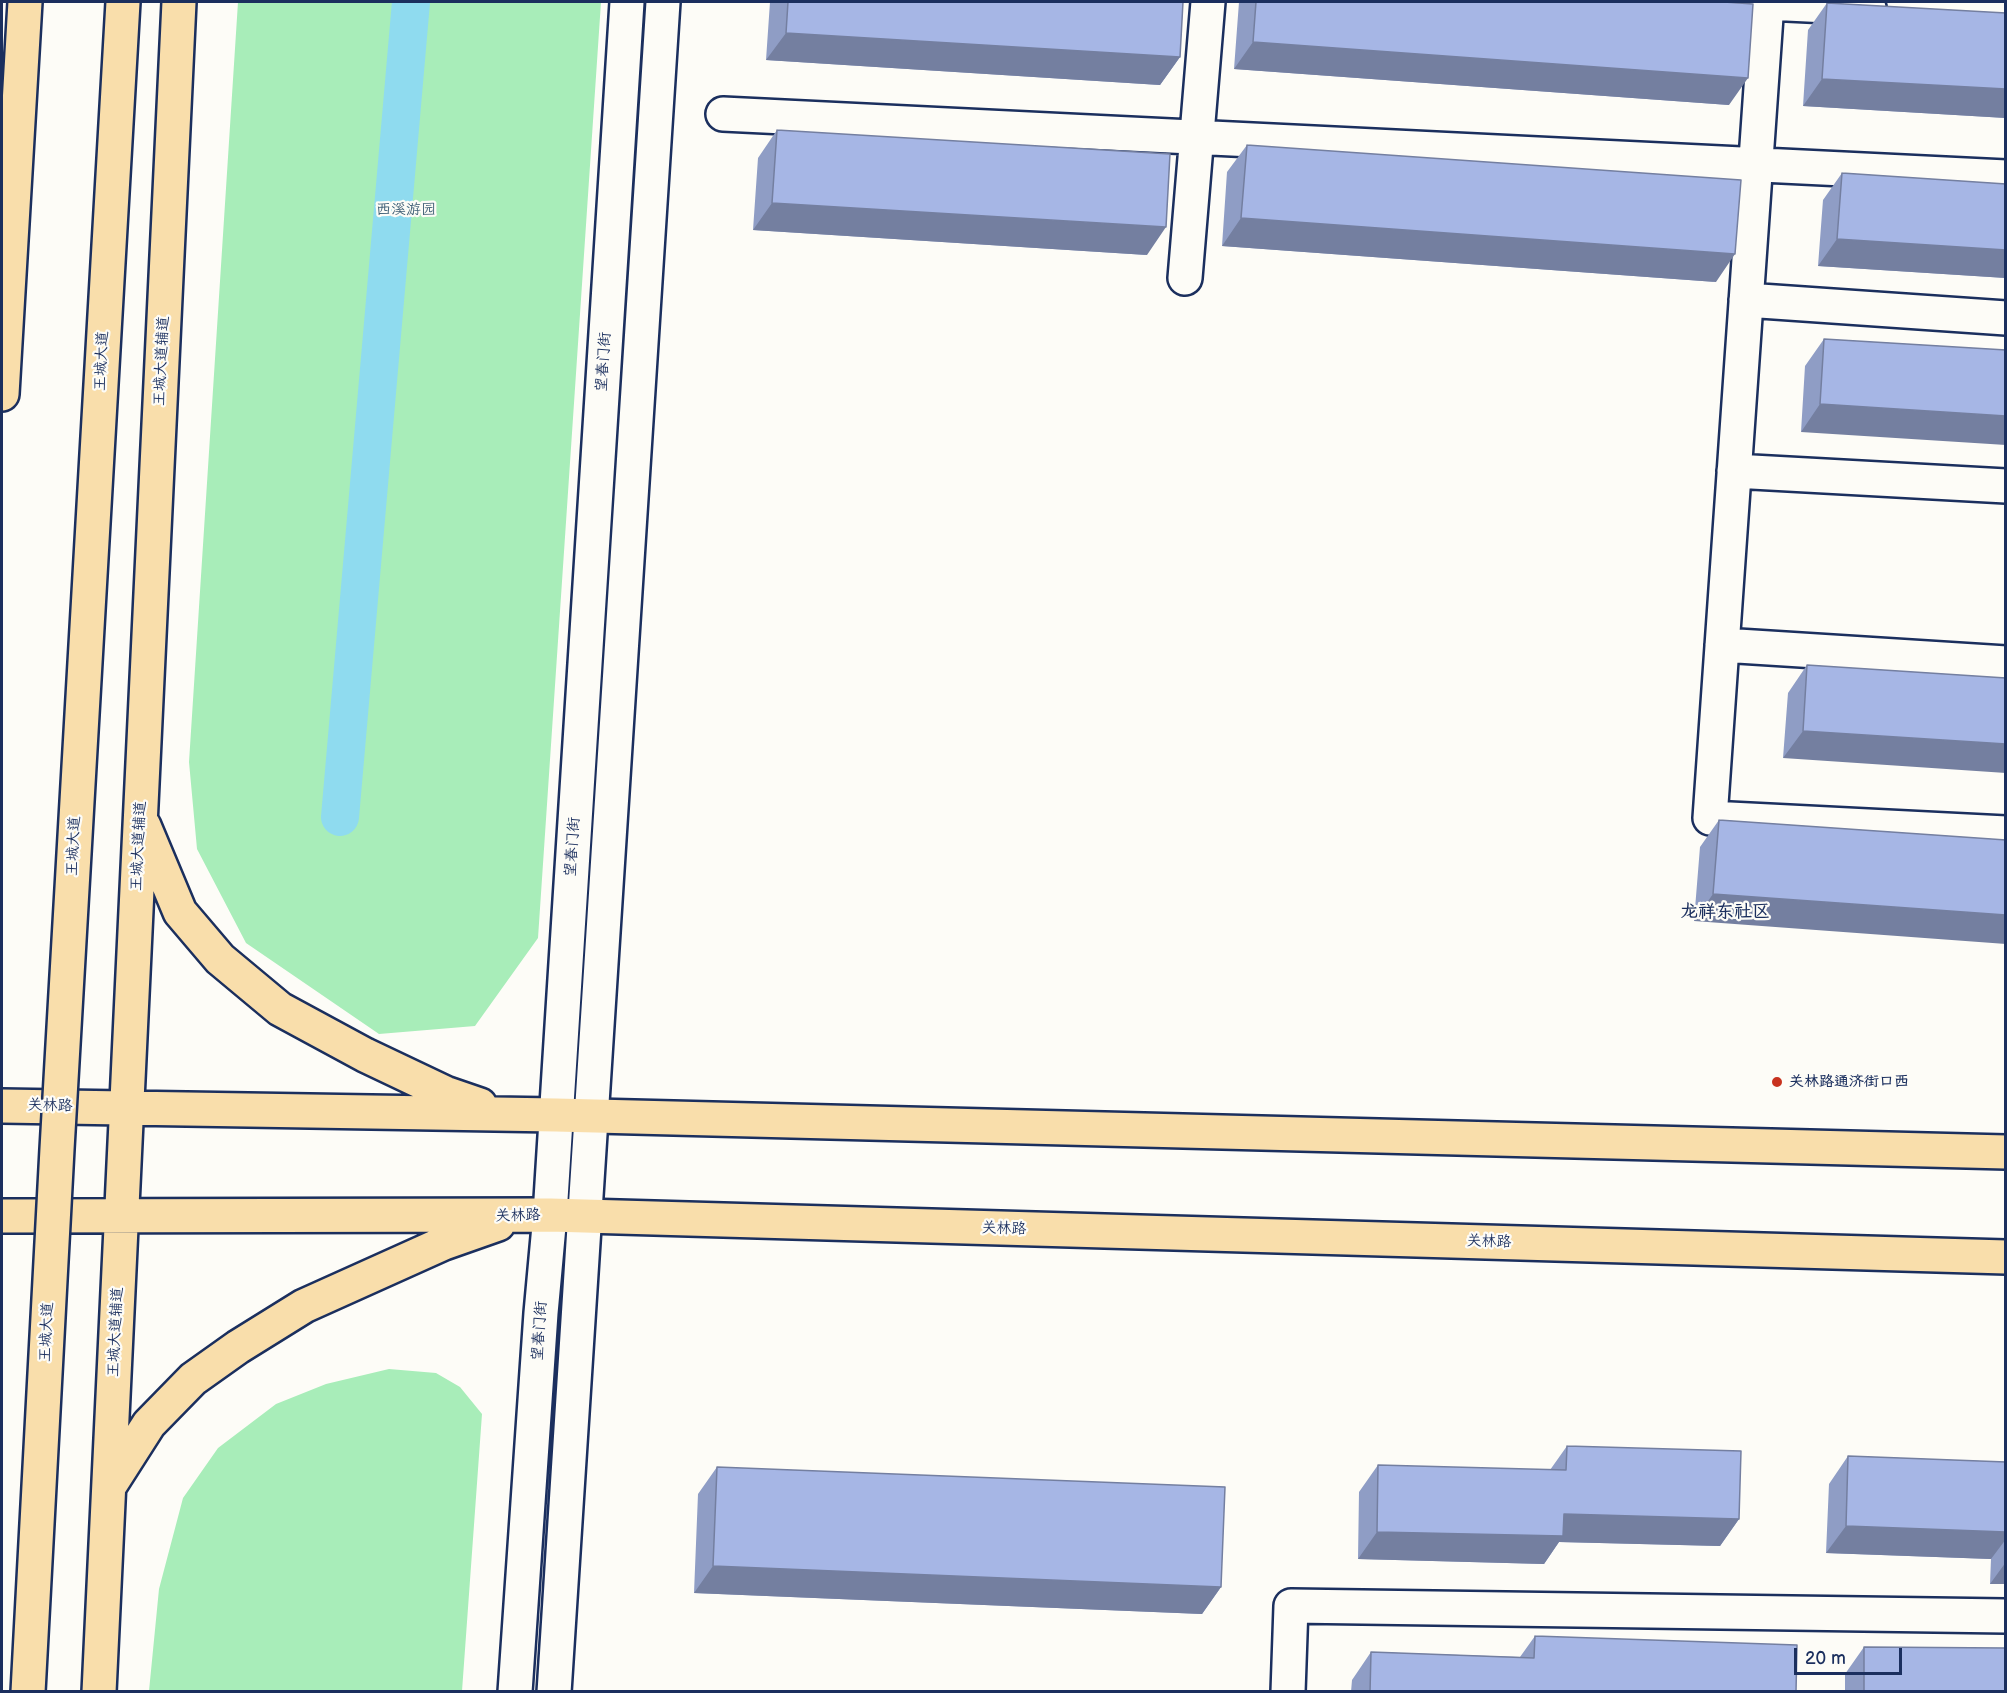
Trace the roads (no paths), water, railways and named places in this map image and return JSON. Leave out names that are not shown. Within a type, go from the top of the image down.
[{"type":"main road","points":[[2,394],[25,2]]},
{"type":"main road","name":"王城大道","points":[[28,1692],[123,2]]},
{"type":"main road","name":"王城大道辅道","points":[[99,1692],[179,2]]},
{"type":"main road","points":[[140,818],[180,912],[220,959],[280,1009],[365,1055],[445,1093],[507,1114]]},
{"type":"main road","name":"关林路","points":[[2,1106],[556,1115],[2006,1152]]},
{"type":"main road","name":"关林路","points":[[2,1216],[585,1217],[2006,1257]]},
{"type":"main road","points":[[109,1487],[149,1424],[193,1379],[238,1347],[304,1306],[444,1243],[534,1216]]},
{"type":"street","name":"望春门街","points":[[515,1692],[541,1313],[534,1216],[556,1115],[627,2]]},
{"type":"street","points":[[555,1692],[663,2]]},
{"type":"street","points":[[1185,278],[1208,2]]},
{"type":"street","points":[[1898,10],[1759,2],[1755,165],[1710,818],[2006,833]]},
{"type":"street","points":[[723,114],[2006,177]]},
{"type":"street","points":[[1746,300],[2006,318]]},
{"type":"street","points":[[1734,471],[2006,486]]},
{"type":"street","points":[[1722,645],[2006,663]]},
{"type":"street","points":[[1288,1692],[1291,1606],[2006,1616]]},
{"type":"waterway","points":[[340,817],[411,2]]},
{"type":"place","name":"关林路通济街口西","points":[[1777,1082]]},
{"type":"district","name":"龙祥东社区","points":[[1725,912]]},
{"type":"park label","name":"西溪游园","points":[[406,210]]}]
